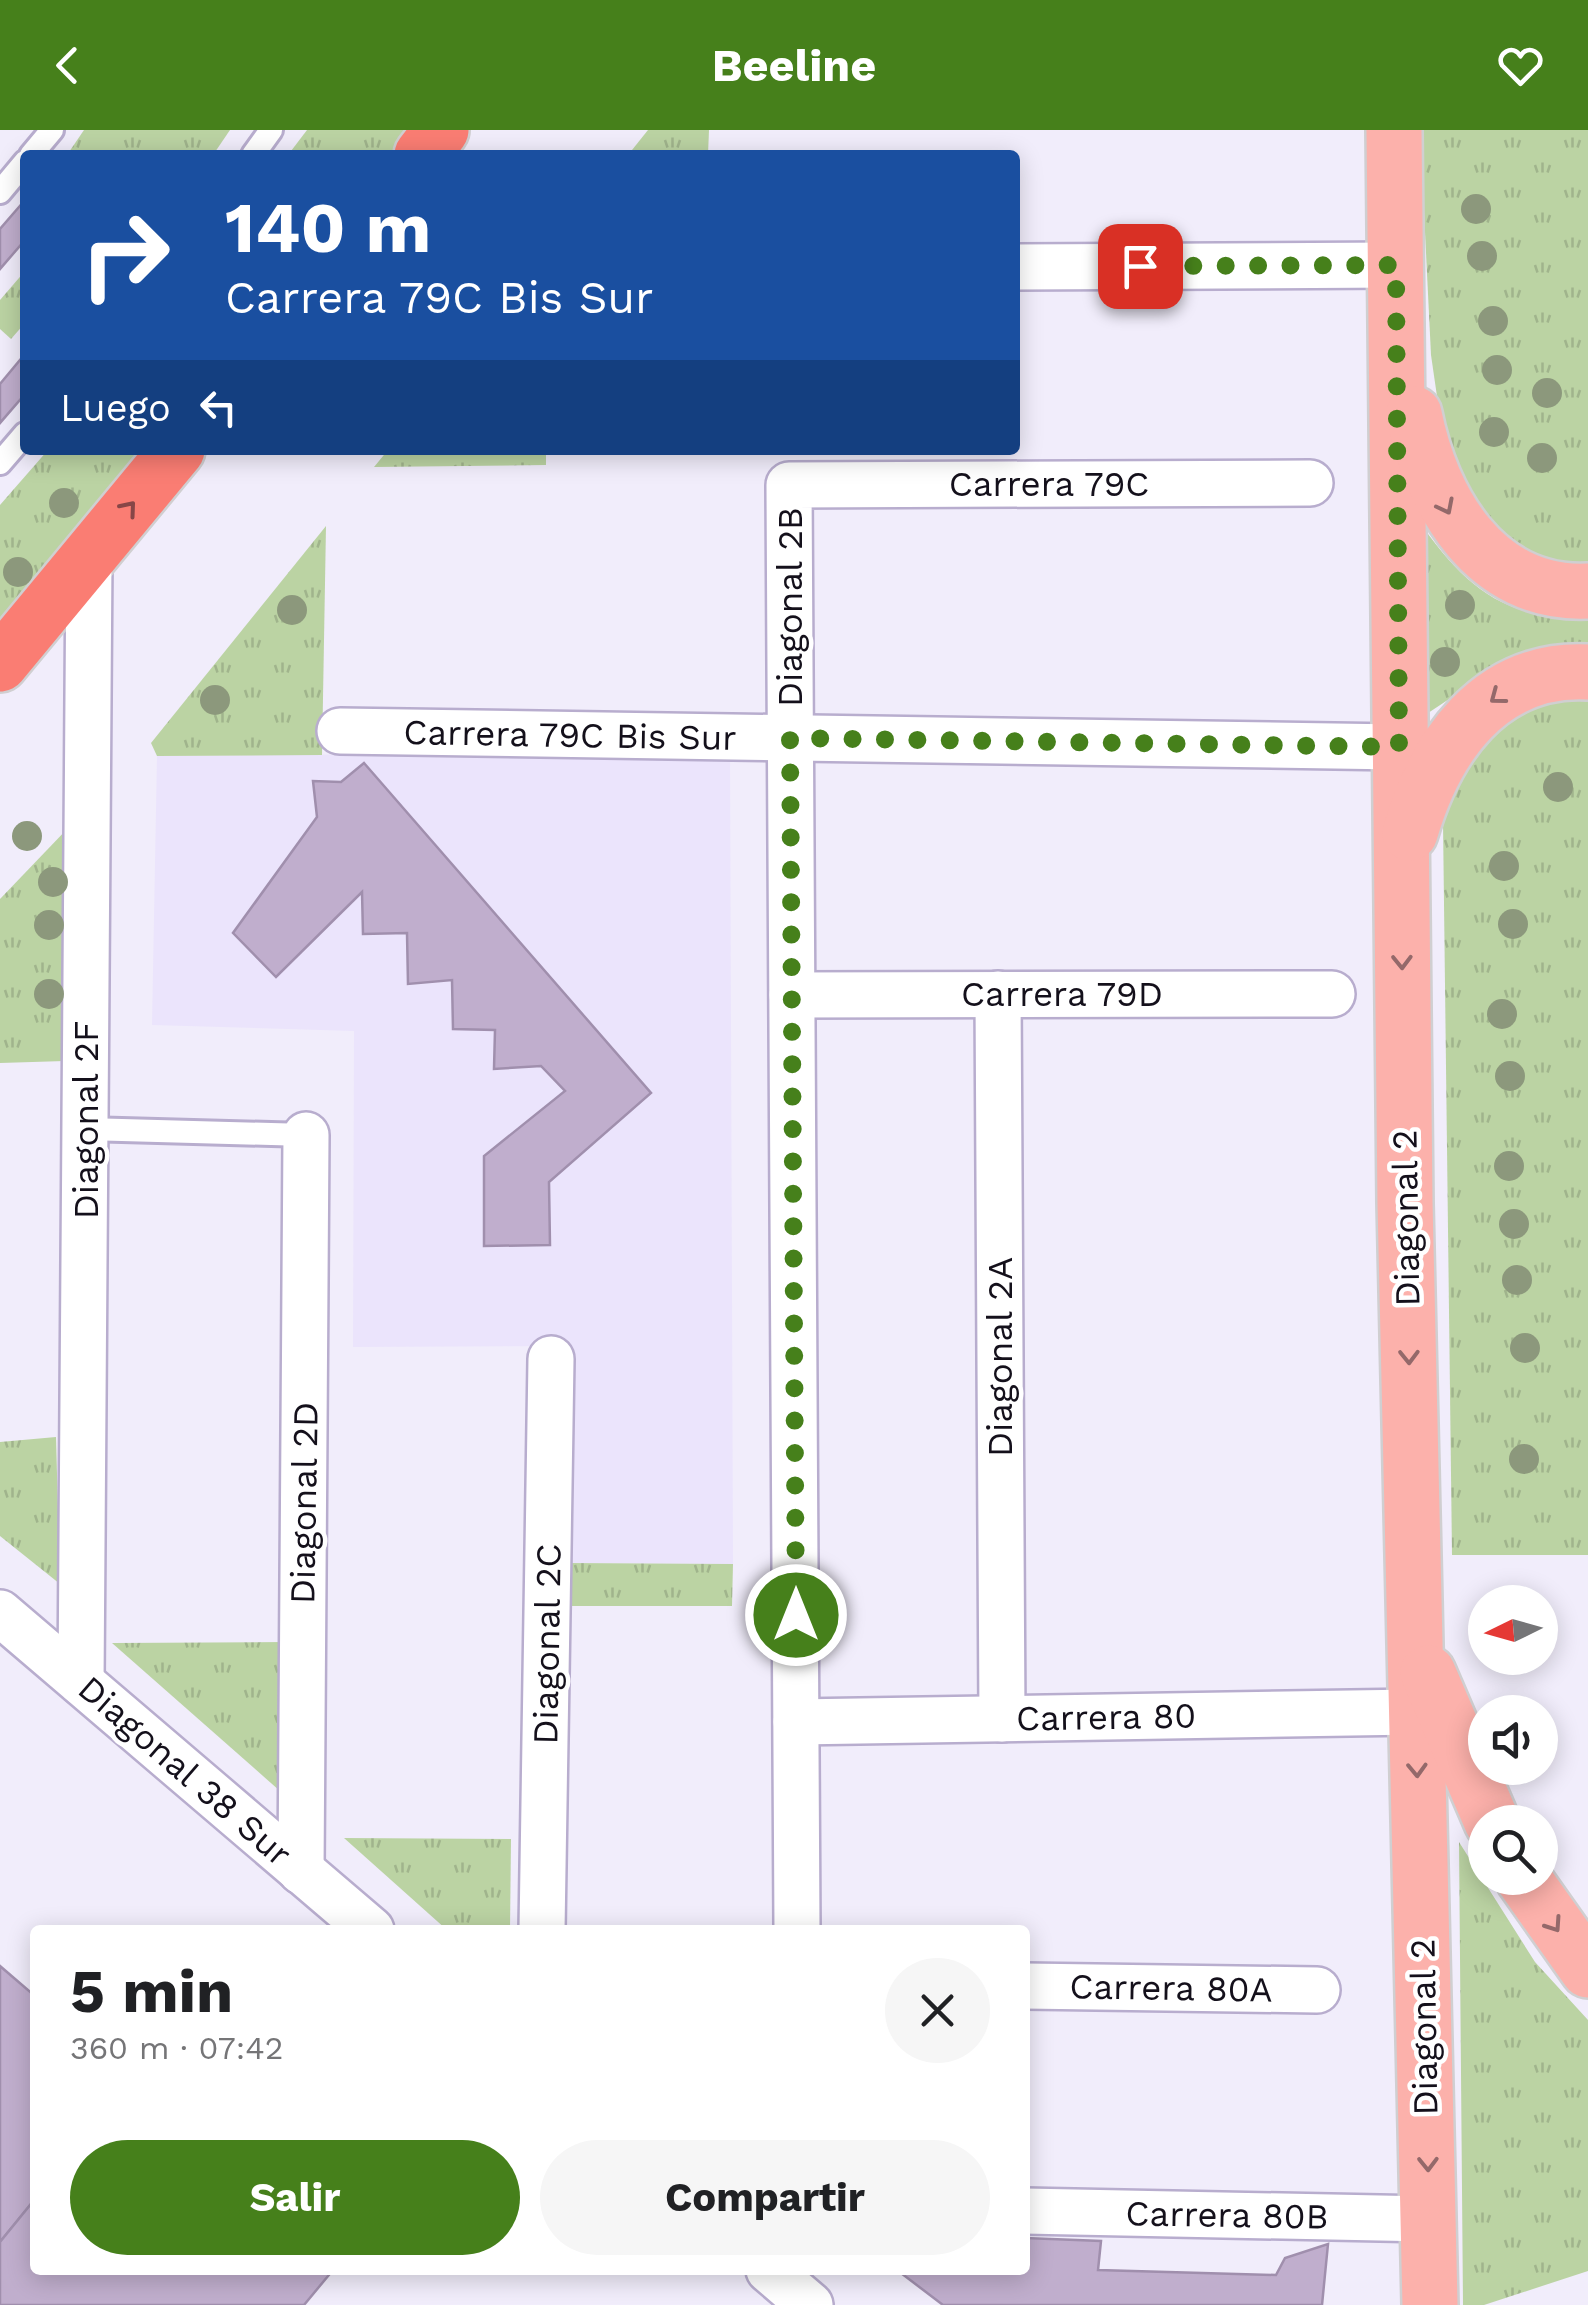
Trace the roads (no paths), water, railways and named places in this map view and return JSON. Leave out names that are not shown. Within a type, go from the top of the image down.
[{"type":"highway","points":[[426,150],[441,130]]},
{"type":"highway","points":[[0,664],[174,455]]},
{"type":"main road","name":"Diagonal 2","points":[[1394,130],[1400,865],[1430,2305]]},
{"type":"main road","points":[[1395,289],[1418,436],[1430,478],[1454,523],[1492,560],[1523,576],[1552,589],[1588,591]]},
{"type":"main road","points":[[1400,865],[1436,767],[1463,726],[1500,692],[1533,676],[1588,672]]},
{"type":"main road","points":[[1415,1637],[1482,1805]]},
{"type":"main road","points":[[1536,1895],[1588,1970]]},
{"type":"main road","points":[[1406,2305],[1429,2219]]},
{"type":"street","points":[[1020,267],[1395,289]]},
{"type":"street","name":"Carrera 79C","points":[[789,484],[1310,483]]},
{"type":"street","name":"Diagonal 2B","points":[[789,484],[797,1925]]},
{"type":"street","name":"Diagonal 2F","points":[[81,1682],[88,557]]},
{"type":"street","name":"Carrera 79C Bis Sur","points":[[340,732],[1399,747]]},
{"type":"street","name":"Diagonal 2A","points":[[998,994],[1002,1718]]},
{"type":"street","name":"Carrera 79D","points":[[792,995],[1332,994]]},
{"type":"street","name":"Diagonal 2D","points":[[301,1870],[306,1135]]},
{"type":"street","name":"Diagonal 2C","points":[[542,1925],[551,1359]]},
{"type":"street","name":"Diagonal 38 Sur","points":[[0,1613],[365,1925]]},
{"type":"street","name":"Carrera 80","points":[[796,1722],[1415,1712]]},
{"type":"street","name":"Carrera 80A","points":[[1030,1986],[1317,1990]]},
{"type":"street","name":"Carrera 80B","points":[[1030,2211],[1429,2219]]},
{"type":"lane","points":[[35,150],[52,130]]},
{"type":"lane","points":[[0,192],[20,168]]},
{"type":"lane","points":[[0,463],[20,440]]},
{"type":"lane","points":[[86,1129],[306,1135]]}]
